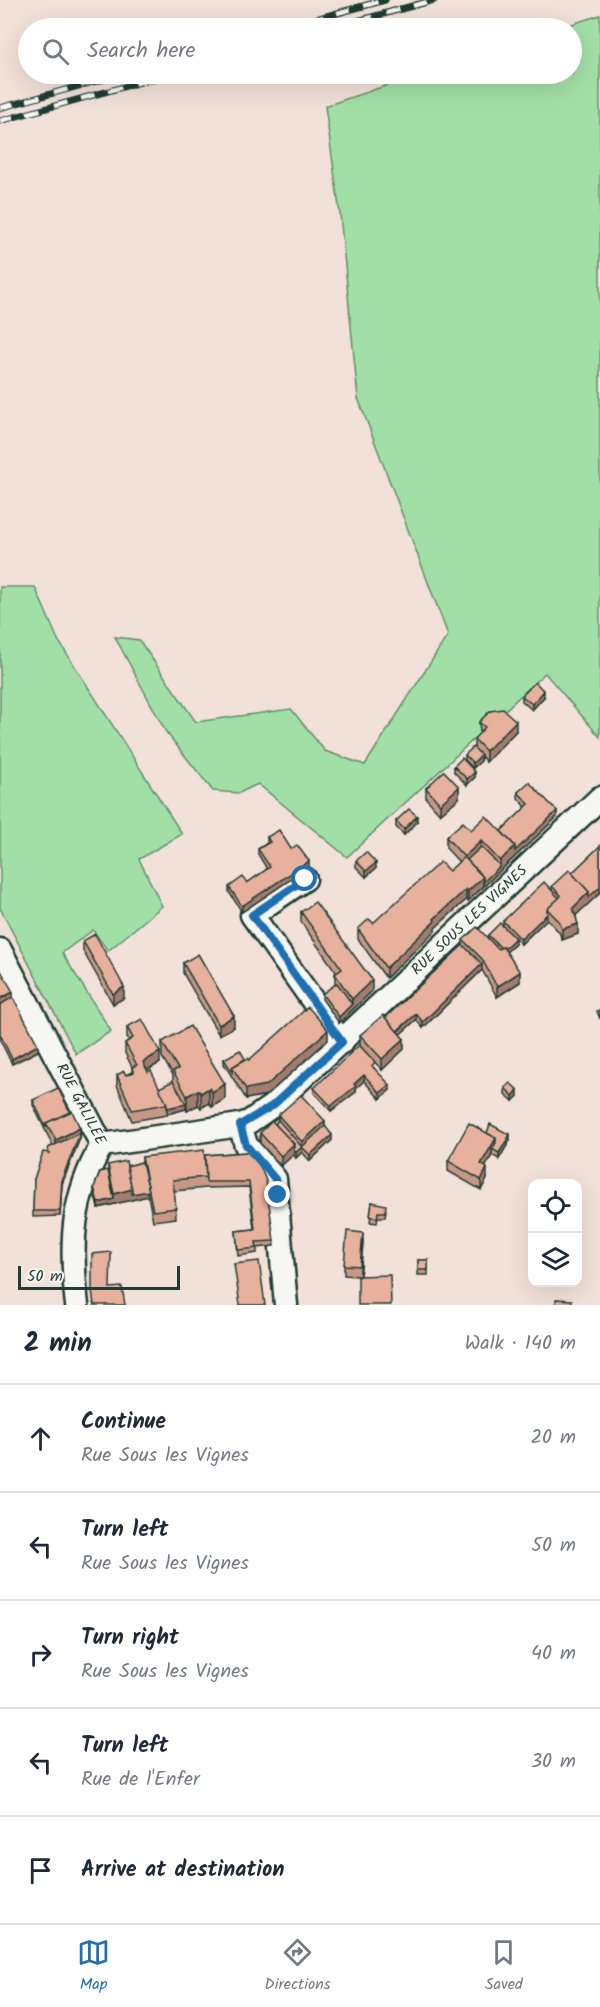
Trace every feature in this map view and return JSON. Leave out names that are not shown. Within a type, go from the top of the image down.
[{"type":"street","name":"RUE SOUS LES VIGNES","points":[[102,1145],[240,1125],[272,1106],[600,798]]},
{"type":"street","points":[[305,879],[252,915],[342,1042]]},
{"type":"street","name":"RUE GALILÉE","points":[[0,950],[102,1145],[88,1170],[74,1216],[77,1305]]},
{"type":"street","points":[[240,1125],[246,1145],[275,1179],[286,1305]]},
{"type":"green space","points":[[600,15],[600,737],[545,673],[347,857],[258,784],[239,793],[213,791],[166,732],[115,637],[139,640],[196,722],[291,709],[325,751],[365,765],[448,635],[358,398],[340,214],[325,106],[391,84],[582,84],[582,21]]},
{"type":"green space","points":[[0,587],[35,587],[58,640],[182,834],[139,859],[162,906],[108,951],[93,930],[62,953],[111,1031],[76,1054],[0,908]]},
{"type":"building","points":[[535,682],[544,691],[532,704],[522,696]]},
{"type":"building","points":[[503,709],[516,721],[486,751],[474,739],[485,727],[479,722],[490,711]]},
{"type":"building","points":[[473,747],[481,755],[473,763],[465,755]]},
{"type":"building","points":[[462,758],[475,772],[467,779],[454,766]]},
{"type":"building","points":[[444,771],[459,787],[440,804],[426,788]]},
{"type":"building","points":[[529,782],[557,811],[515,851],[515,846],[501,831],[529,804],[518,792]]},
{"type":"building","points":[[409,809],[417,816],[404,829],[396,821]]},
{"type":"building","points":[[486,816],[515,846],[500,861],[481,841],[464,857],[446,837],[463,822],[471,830]]},
{"type":"building","points":[[279,830],[291,849],[297,845],[309,861],[242,906],[229,887],[243,877],[247,883],[270,867],[258,849],[270,842],[267,837]]},
{"type":"building","points":[[600,846],[600,887],[589,897],[589,892],[572,873]]},
{"type":"building","points":[[481,847],[500,866],[483,882],[483,877],[467,860]]},
{"type":"building","points":[[366,852],[376,863],[366,871],[356,861]]},
{"type":"building","points":[[464,857],[483,877],[468,891],[466,889],[434,919],[435,921],[386,968],[358,929],[369,919],[373,923],[440,862],[449,871]]},
{"type":"building","points":[[569,870],[589,892],[573,908],[578,924],[562,929],[559,921],[547,909],[561,896],[552,886]]},
{"type":"building","points":[[544,882],[559,898],[547,909],[547,914],[521,939],[503,921]]},
{"type":"building","points":[[315,902],[372,980],[352,999],[335,974],[342,969],[301,912]]},
{"type":"building","points":[[500,923],[515,938],[504,949],[488,935]]},
{"type":"building","points":[[477,927],[498,949],[503,947],[520,972],[497,987],[482,959],[463,940]]},
{"type":"building","points":[[95,934],[124,987],[113,994],[83,941]]},
{"type":"building","points":[[463,945],[482,964],[423,1022],[416,1014],[397,1031],[385,1018]]},
{"type":"building","points":[[198,954],[234,1016],[219,1025],[183,963]]},
{"type":"building","points":[[0,969],[13,992],[0,999]]},
{"type":"building","points":[[337,983],[352,1004],[339,1017],[322,994]]},
{"type":"building","points":[[13,997],[38,1045],[12,1059],[0,1034],[0,1005]]},
{"type":"building","points":[[308,1007],[328,1030],[267,1085],[246,1089],[232,1067],[248,1058],[249,1060]]},
{"type":"building","points":[[383,1015],[404,1039],[382,1059],[360,1035]]},
{"type":"building","points":[[142,1019],[160,1052],[143,1062],[148,1072],[151,1070],[167,1104],[132,1110],[117,1075],[124,1071],[126,1075],[134,1072],[132,1067],[137,1065],[125,1043],[133,1038],[127,1027]]},
{"type":"building","points":[[190,1026],[225,1084],[212,1092],[209,1088],[201,1093],[198,1090],[187,1096],[173,1071],[178,1069],[162,1042]]},
{"type":"building","points":[[359,1045],[375,1062],[372,1066],[390,1085],[380,1093],[364,1075],[354,1084],[356,1086],[331,1106],[314,1088]]},
{"type":"building","points":[[240,1050],[245,1059],[232,1067],[232,1072],[224,1059]]},
{"type":"building","points":[[173,1081],[186,1104],[167,1108],[159,1088]]},
{"type":"building","points":[[510,1083],[518,1090],[513,1096],[505,1088]]},
{"type":"building","points":[[58,1088],[70,1112],[46,1123],[46,1128],[33,1100]]},
{"type":"building","points":[[301,1095],[325,1121],[302,1142],[278,1115]]},
{"type":"building","points":[[72,1111],[80,1128],[56,1140],[46,1123]]},
{"type":"building","points":[[278,1120],[302,1147],[296,1152],[294,1144],[275,1124]]},
{"type":"building","points":[[272,1121],[294,1144],[281,1156],[260,1133]]},
{"type":"building","points":[[469,1123],[496,1138],[481,1164],[487,1168],[481,1180],[448,1161]]},
{"type":"building","points":[[490,1124],[510,1135],[499,1153],[492,1149],[496,1138],[487,1133]]},
{"type":"building","points":[[325,1126],[332,1135],[310,1155],[302,1147]]},
{"type":"building","points":[[80,1133],[62,1179],[60,1211],[33,1211],[34,1179],[43,1152],[49,1153],[48,1148]]},
{"type":"building","points":[[204,1150],[206,1177],[173,1180],[176,1208],[153,1211],[142,1157]]},
{"type":"building","points":[[247,1152],[259,1163],[266,1181],[274,1241],[256,1242],[257,1248],[238,1250],[236,1231],[255,1229],[249,1182],[206,1182],[205,1155]]},
{"type":"building","points":[[126,1161],[132,1189],[114,1194],[108,1165]]},
{"type":"building","points":[[142,1162],[149,1191],[132,1194],[127,1166]]},
{"type":"building","points":[[108,1170],[114,1199],[98,1203],[94,1187],[100,1172]]},
{"type":"building","points":[[372,1202],[386,1205],[385,1212],[378,1212],[377,1218],[370,1216]]},
{"type":"building","points":[[347,1231],[363,1233],[360,1266],[344,1265]]},
{"type":"building","points":[[111,1252],[110,1288],[122,1287],[125,1305],[94,1305],[92,1254]]},
{"type":"building","points":[[418,1260],[428,1260],[428,1270],[418,1270]]},
{"type":"building","points":[[259,1261],[265,1305],[240,1305],[234,1264]]},
{"type":"building","points":[[390,1275],[391,1305],[358,1305],[358,1276]]},
{"type":"building","points":[[556,1299],[572,1300],[571,1305],[556,1305]]},
{"type":"railway","points":[[319,18],[385,0]]},
{"type":"railway","points":[[368,18],[434,0]]},
{"type":"railway","points":[[0,108],[86,84]]},
{"type":"railway","points":[[0,121],[134,84]]},
{"type":"route","points":[[278,1195],[275,1179],[246,1145],[240,1125],[249,1122],[272,1106],[342,1042],[252,915],[305,879]]}]
